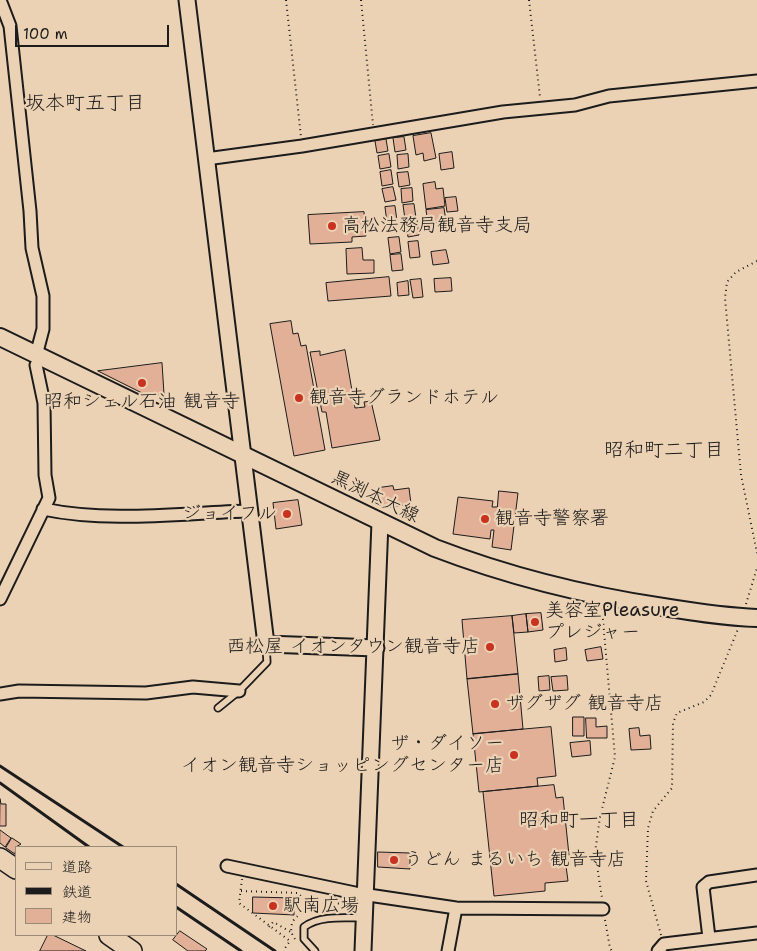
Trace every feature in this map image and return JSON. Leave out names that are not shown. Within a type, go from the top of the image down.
[{"type":"main road","name":"黒渕本大線","points":[[0,337],[380,522],[435,548],[485,567],[523,578],[642,604],[746,620]]},
{"type":"main road","points":[[0,858],[15,868]]},
{"type":"main road","points":[[111,936],[132,951]]},
{"type":"street","points":[[0,0],[10,26],[30,211],[32,248],[43,296],[43,329],[38,348]]},
{"type":"street","points":[[187,0],[243,455],[248,511],[266,644],[376,648]]},
{"type":"street","points":[[206,160],[503,112],[574,106],[609,96],[757,82]]},
{"type":"street","points":[[0,599],[49,498],[45,475],[44,404],[36,365]]},
{"type":"street","points":[[43,509],[99,517],[248,511]]},
{"type":"street","points":[[363,951],[380,522]]},
{"type":"street","points":[[0,694],[19,692],[146,693],[193,687],[239,691]]},
{"type":"street","points":[[227,866],[365,894],[456,908],[603,909]]},
{"type":"street","points":[[709,938],[703,887],[709,882],[757,875]]},
{"type":"street","points":[[448,951],[456,908]]},
{"type":"street","points":[[661,948],[709,938],[757,933]]},
{"type":"lane","points":[[218,708],[239,691],[267,662],[266,644]]},
{"type":"lane","points":[[315,951],[304,939],[304,927],[322,919],[364,918]]},
{"type":"path","points":[[286,0],[302,146]]},
{"type":"path","points":[[361,0],[374,134]]},
{"type":"path","points":[[529,0],[542,108]]},
{"type":"path","points":[[757,261],[736,272],[727,282],[725,298],[741,475],[757,554]]},
{"type":"path","points":[[661,948],[646,882],[648,828],[653,811],[672,788],[673,724],[677,713],[704,702],[711,695],[746,620],[757,568]]},
{"type":"path","points":[[601,603],[609,668],[616,757],[600,817],[595,853],[603,909],[612,951]]},
{"type":"path","points":[[243,869],[239,904],[290,942],[283,951]]},
{"type":"path","points":[[240,891],[298,893],[310,906]]},
{"type":"path","points":[[269,927],[273,922],[291,932]]},
{"type":"building","points":[[431,133],[436,158],[424,161],[423,153],[416,155],[413,136]]},
{"type":"building","points":[[404,137],[406,150],[395,152],[393,138]]},
{"type":"building","points":[[386,139],[388,151],[377,153],[375,141]]},
{"type":"building","points":[[452,152],[454,168],[441,170],[439,154]]},
{"type":"building","points":[[389,154],[391,167],[380,169],[378,156]]},
{"type":"building","points":[[408,154],[409,167],[398,169],[397,155]]},
{"type":"building","points":[[391,170],[393,184],[382,186],[380,172]]},
{"type":"building","points":[[408,172],[410,185],[399,187],[397,173]]},
{"type":"building","points":[[435,182],[436,189],[443,188],[445,206],[426,209],[423,184]]},
{"type":"building","points":[[393,187],[396,200],[385,202],[382,189]]},
{"type":"building","points":[[412,188],[413,201],[402,203],[401,189]]},
{"type":"building","points":[[456,197],[458,211],[447,212],[445,198]]},
{"type":"building","points":[[414,204],[416,218],[405,219],[403,205]]},
{"type":"building","points":[[395,206],[397,221],[387,223],[385,207]]},
{"type":"building","points":[[444,208],[446,221],[428,224],[426,210]]},
{"type":"building","points":[[364,212],[366,236],[352,237],[352,242],[310,244],[308,215]]},
{"type":"building","points":[[417,220],[419,235],[408,237],[406,221]]},
{"type":"building","points":[[399,237],[401,252],[390,254],[388,238]]},
{"type":"building","points":[[418,241],[420,257],[410,258],[408,242]]},
{"type":"building","points":[[362,248],[363,260],[374,260],[374,273],[347,274],[346,249]]},
{"type":"building","points":[[446,250],[449,263],[433,265],[431,252]]},
{"type":"building","points":[[401,254],[403,270],[392,271],[390,255]]},
{"type":"building","points":[[389,277],[391,296],[328,301],[326,283]]},
{"type":"building","points":[[451,278],[452,291],[435,292],[434,279]]},
{"type":"building","points":[[421,279],[423,297],[413,298],[410,280]]},
{"type":"building","points":[[408,281],[409,295],[398,296],[397,283]]},
{"type":"building","name":"観音寺グランドホテル","points":[[291,321],[293,334],[298,333],[301,346],[306,345],[325,450],[294,456],[270,324]]},
{"type":"building","points":[[345,350],[355,408],[365,407],[364,402],[371,401],[380,440],[332,448],[326,412],[322,412],[310,352],[320,351],[320,355]]},
{"type":"building","name":"昭和シェル石油 観音寺","points":[[162,363],[164,394],[148,396],[98,371]]},
{"type":"building","points":[[393,486],[394,490],[409,488],[411,504],[386,508],[374,502],[372,495],[380,493],[379,488]]},
{"type":"building","name":"観音寺警察署","points":[[499,491],[518,493],[511,550],[492,547],[494,530],[491,530],[490,539],[453,534],[458,497],[493,501],[492,507],[497,507]]},
{"type":"building","name":"ジョイフル","points":[[298,500],[302,525],[276,529],[273,503]]},
{"type":"building","name":"美容室Pleasure プレジャー","points":[[541,613],[543,630],[528,632],[526,614]]},
{"type":"building","points":[[526,614],[528,632],[514,633],[512,616]]},
{"type":"building","name":"西松屋 イオンタウン観音寺店","points":[[512,616],[518,674],[467,679],[462,620]]},
{"type":"building","points":[[601,647],[603,659],[587,661],[585,650]]},
{"type":"building","points":[[566,648],[567,660],[555,662],[554,650]]},
{"type":"building","name":"ザグザグ 観音寺店","points":[[518,674],[523,729],[473,734],[467,679]]},
{"type":"building","points":[[549,676],[550,690],[539,691],[538,677]]},
{"type":"building","points":[[567,676],[568,690],[553,691],[551,677]]},
{"type":"building","points":[[573,717],[584,717],[584,736],[573,736]]},
{"type":"building","points":[[586,718],[596,718],[596,727],[607,726],[607,738],[587,738]]},
{"type":"building","name":"ザ・ダイソー イオン観音寺ショッピングセンター店","points":[[551,727],[556,776],[537,778],[538,786],[479,792],[473,734]]},
{"type":"building","points":[[639,728],[640,736],[650,735],[651,749],[631,750],[629,729]]},
{"type":"building","points":[[590,741],[591,755],[572,757],[570,743]]},
{"type":"building","points":[[554,785],[556,798],[563,797],[570,865],[566,866],[568,881],[545,883],[545,891],[494,896],[483,792]]},
{"type":"building","points":[[0,799],[1,804],[6,804],[6,826],[0,826]]},
{"type":"building","points":[[0,830],[11,838],[5,847],[0,843]]},
{"type":"building","points":[[12,838],[21,844],[15,846],[15,854],[6,848]]},
{"type":"building","name":"うどん まるいち 観音寺店","points":[[378,852],[410,853],[410,869],[378,867]]},
{"type":"building","name":"駅南広場","points":[[253,897],[294,898],[294,915],[253,913]]},
{"type":"building","points":[[180,931],[207,949],[205,951],[188,951],[173,940]]},
{"type":"building","points":[[48,936],[55,936],[86,951],[40,951]]},
{"type":"railway","points":[[0,766],[121,846]]},
{"type":"railway","points":[[0,783],[88,846]]},
{"type":"railway","points":[[178,885],[275,951]]},
{"type":"railway","points":[[178,908],[241,951]]},
{"type":"place","name":"高松法務局観音寺支局","points":[[332,226]]},
{"type":"place","name":"昭和シェル石油 観音寺","points":[[142,383]]},
{"type":"place","name":"観音寺グランドホテル","points":[[299,398]]},
{"type":"place","name":"ジョイフル","points":[[287,514]]},
{"type":"place","name":"観音寺警察署","points":[[485,519]]},
{"type":"place","name":"美容室Pleasure プレジャー","points":[[535,622]]},
{"type":"place","name":"西松屋 イオンタウン観音寺店","points":[[490,647]]},
{"type":"place","name":"ザグザグ 観音寺店","points":[[495,704]]},
{"type":"place","name":"ザ・ダイソー イオン観音寺ショッピングセンター店","points":[[514,755]]},
{"type":"place","name":"うどん まるいち 観音寺店","points":[[394,860]]},
{"type":"place","name":"駅南広場","points":[[273,906]]},
{"type":"district","name":"坂本町五丁目","points":[[85,104]]},
{"type":"district","name":"昭和町二丁目","points":[[664,451]]},
{"type":"district","name":"昭和町一丁目","points":[[579,821]]}]
